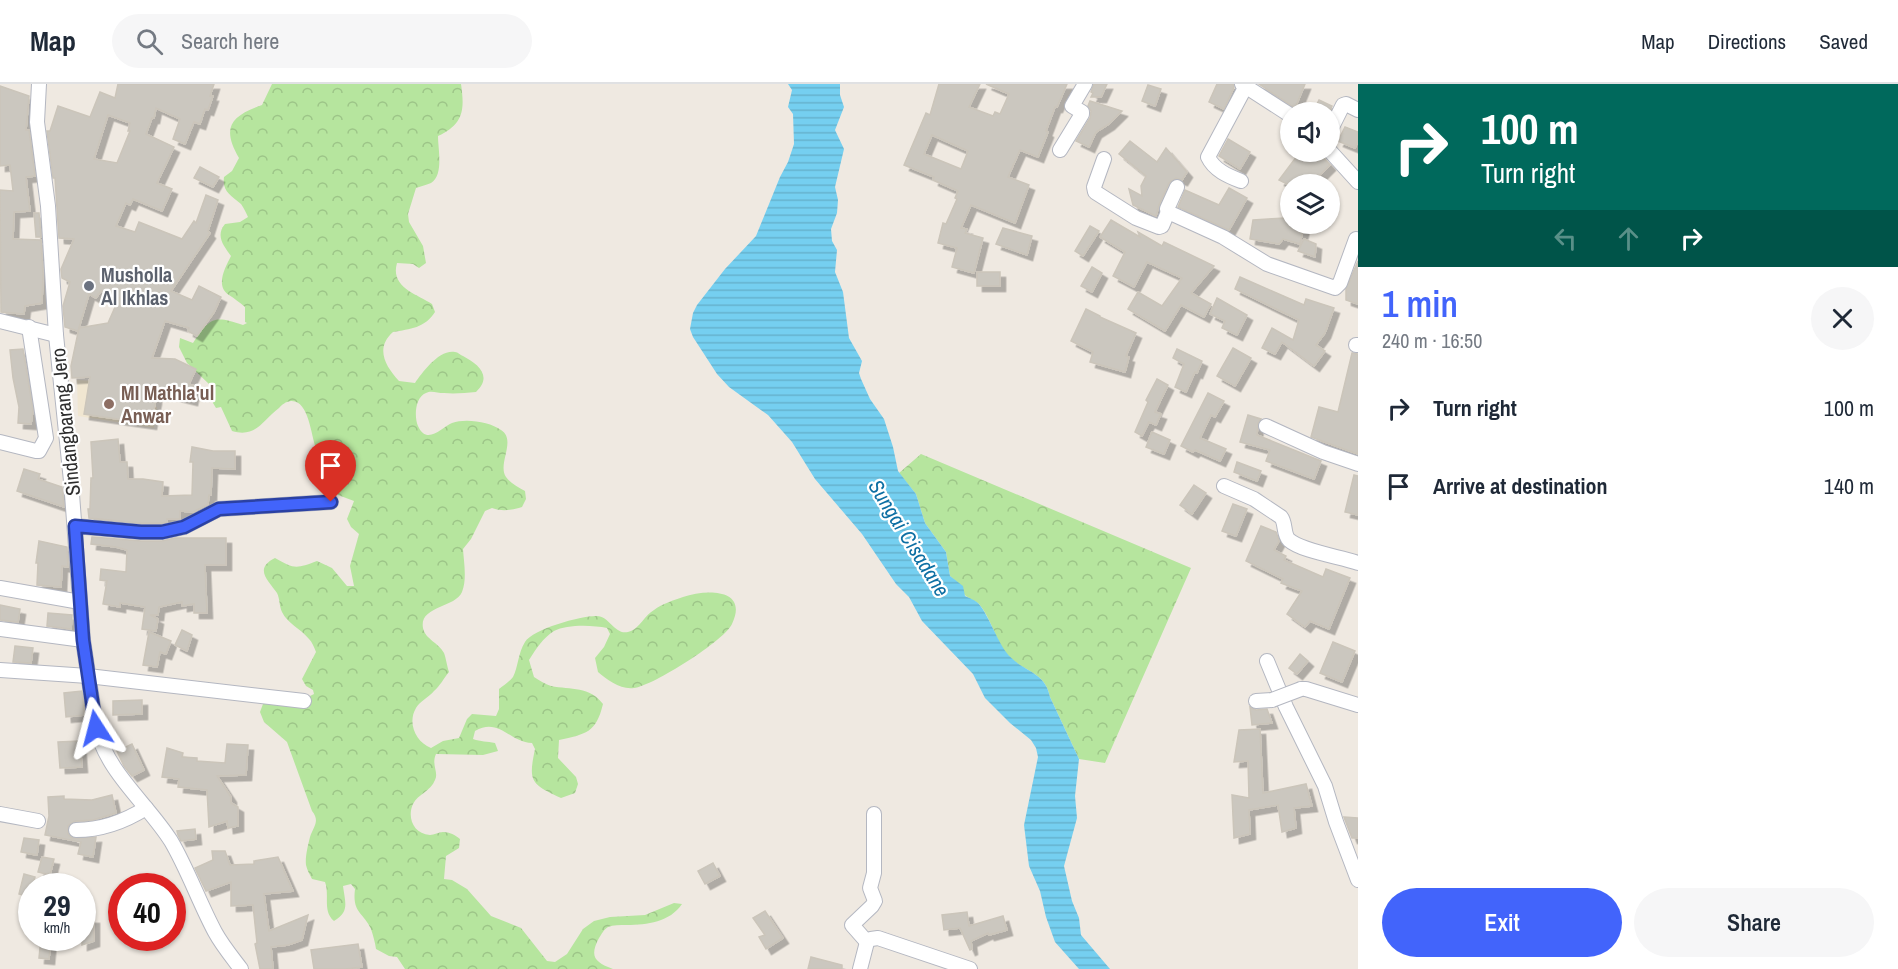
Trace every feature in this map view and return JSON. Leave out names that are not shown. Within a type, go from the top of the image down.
[{"type":"street","name":"Sindangbarang Jero","points":[[39,84],[37,122],[46,188],[56,335],[75,526],[83,640],[99,740],[116,770],[177,852],[216,934],[241,969]]},
{"type":"street","points":[[1060,150],[1082,114],[1072,106],[1085,84]]},
{"type":"street","points":[[1241,181],[1217,168],[1208,157],[1244,85],[1280,108]]},
{"type":"street","points":[[1340,111],[1346,104],[1358,110]]},
{"type":"street","points":[[1104,159],[1094,188],[1095,192],[1136,218],[1159,227],[1162,226],[1177,187]]},
{"type":"street","points":[[1340,162],[1358,182]]},
{"type":"street","points":[[1168,212],[1223,237],[1267,264],[1335,288],[1340,283],[1356,239],[1358,240]]},
{"type":"street","points":[[0,321],[56,335]]},
{"type":"street","points":[[0,442],[39,451],[46,438],[29,327]]},
{"type":"street","points":[[1266,426],[1323,452],[1358,464]]},
{"type":"street","points":[[1224,486],[1254,499],[1281,517],[1284,520],[1289,540],[1308,549],[1358,563]]},
{"type":"street","points":[[75,526],[162,532],[184,527],[219,509],[331,502]]},
{"type":"street","points":[[0,588],[80,602]]},
{"type":"street","points":[[0,629],[83,640]]},
{"type":"street","points":[[1267,661],[1286,707],[1326,786],[1336,822],[1358,880]]},
{"type":"street","points":[[0,681],[0,670],[88,676],[304,701]]},
{"type":"street","points":[[1256,700],[1272,700],[1306,689],[1358,705]]},
{"type":"street","points":[[76,830],[93,830],[112,825],[129,819],[146,808]]},
{"type":"street","points":[[0,814],[38,821]]},
{"type":"street","points":[[867,942],[852,925],[873,906],[875,901],[870,888],[874,873],[874,814]]},
{"type":"street","points":[[860,969],[867,942],[878,938],[926,962],[970,969]]},
{"type":"shaded area","name":"MI Mathla'ul Anwar","points":[[77,380],[96,381],[126,402],[157,407],[154,428],[78,416]]},
{"type":"green space","points":[[272,84],[461,84],[463,102],[460,116],[453,127],[438,136],[438,174],[431,183],[416,188],[408,214],[409,222],[423,246],[426,263],[419,268],[413,264],[397,263],[396,271],[401,284],[432,304],[435,312],[422,325],[393,332],[384,344],[383,351],[386,363],[399,381],[415,383],[437,358],[449,352],[457,352],[482,371],[483,381],[476,392],[430,392],[422,395],[416,408],[418,426],[426,435],[435,434],[452,423],[464,421],[484,423],[501,430],[507,440],[504,472],[514,485],[525,491],[526,499],[519,508],[504,510],[492,508],[485,511],[471,539],[463,549],[465,576],[462,592],[452,601],[426,615],[423,621],[424,632],[444,653],[449,672],[413,714],[413,726],[417,737],[431,748],[443,741],[459,738],[467,719],[472,714],[496,716],[499,709],[499,689],[513,677],[525,642],[537,632],[569,621],[596,616],[605,619],[621,631],[631,631],[651,612],[668,602],[692,594],[722,594],[735,603],[736,612],[727,631],[703,651],[672,671],[634,688],[619,686],[598,672],[595,658],[604,647],[610,634],[607,628],[566,627],[554,631],[540,644],[529,660],[534,677],[551,686],[586,691],[603,704],[593,727],[583,734],[559,740],[558,758],[576,777],[578,784],[575,793],[561,798],[543,789],[534,781],[532,769],[535,749],[532,743],[517,739],[498,728],[483,727],[475,731],[473,739],[495,743],[498,751],[483,755],[436,754],[435,780],[431,787],[415,801],[411,809],[411,819],[419,832],[430,835],[448,833],[460,839],[459,848],[446,856],[444,879],[452,880],[467,889],[491,916],[521,928],[547,961],[555,962],[567,954],[583,929],[594,921],[610,917],[645,915],[674,903],[682,904],[665,919],[642,924],[614,925],[605,929],[599,938],[594,954],[598,961],[613,969],[405,969],[397,957],[389,956],[376,949],[371,929],[355,903],[355,889],[351,884],[343,886],[344,910],[334,921],[328,913],[325,882],[312,879],[307,869],[307,851],[316,818],[287,742],[264,722],[260,712],[263,704],[298,702],[314,694],[302,679],[316,652],[310,640],[284,616],[277,593],[267,580],[264,571],[268,562],[275,558],[295,567],[317,561],[332,568],[347,586],[354,586],[350,566],[359,534],[351,527],[347,519],[354,501],[338,495],[335,490],[333,464],[317,450],[306,412],[302,406],[297,402],[287,402],[253,430],[240,433],[232,431],[221,407],[216,408],[213,403],[209,384],[187,363],[179,347],[180,338],[193,343],[213,320],[225,320],[243,325],[247,323],[245,322],[245,307],[225,291],[222,282],[231,256],[222,241],[222,228],[225,224],[240,222],[248,217],[241,204],[226,190],[224,177],[232,171],[239,158],[231,138],[232,124],[236,118],[262,105]]},
{"type":"green space","points":[[921,454],[1191,568],[1105,763],[1079,759],[1043,681],[1006,653],[983,610],[966,596],[950,576],[946,552],[925,523],[916,494],[899,473]]},
{"type":"water","name":"Sungai Cisadane","points":[[788,84],[840,84],[840,95],[844,107],[835,130],[844,149],[835,187],[838,200],[837,213],[831,229],[832,241],[837,250],[835,272],[843,292],[849,338],[862,361],[859,373],[870,399],[884,419],[898,471],[916,494],[925,523],[946,552],[950,576],[963,586],[965,596],[977,602],[981,607],[999,641],[1012,659],[1043,681],[1079,759],[1075,796],[1077,818],[1064,866],[1072,901],[1079,918],[1081,935],[1110,969],[1079,969],[1055,942],[1046,917],[1040,891],[1029,866],[1024,825],[1038,757],[1031,740],[985,698],[973,674],[922,621],[909,597],[896,584],[862,534],[815,479],[792,442],[768,415],[729,387],[717,374],[690,329],[697,305],[725,269],[756,236],[788,162],[794,144],[793,114],[788,107],[792,90]]},
{"type":"building","points":[[118,84],[214,84],[208,110],[205,109],[200,124],[194,122],[185,144],[173,139],[180,119],[156,108],[146,134],[174,147],[157,183],[172,189],[162,211],[133,199],[130,205],[126,203],[116,226],[135,232],[139,222],[182,239],[194,221],[196,223],[206,195],[218,200],[208,231],[210,233],[171,291],[192,300],[199,286],[221,297],[214,312],[197,336],[188,331],[189,328],[165,321],[152,358],[175,359],[196,369],[189,384],[195,386],[192,400],[156,391],[151,424],[84,414],[90,377],[72,378],[71,366],[79,328],[108,323],[119,298],[101,291],[96,298],[89,294],[78,331],[65,327],[63,306],[70,282],[62,278],[61,269],[74,239],[59,238],[55,178],[53,178],[47,131],[50,131],[58,106],[90,117],[100,92],[115,98]],"holes":[[[108,115],[130,123],[128,131],[130,131],[117,163],[94,159]]]},
{"type":"building","points":[[939,84],[980,84],[969,107],[993,116],[995,112],[1000,114],[1009,94],[986,84],[1067,84],[1055,107],[1038,157],[1020,150],[1008,177],[1029,185],[1015,223],[971,205],[961,228],[967,229],[965,233],[983,238],[974,273],[952,267],[957,248],[938,243],[943,223],[946,224],[958,191],[933,180],[934,177],[904,165],[926,113],[930,115]],"holes":[[[932,135],[968,151],[961,169],[924,154]]]},
{"type":"building","points":[[1094,84],[1107,84],[1101,97],[1091,97]]},
{"type":"building","points":[[1217,84],[1233,84],[1234,87],[1224,109],[1209,102]]},
{"type":"building","points":[[1259,84],[1305,84],[1298,102],[1286,102]]},
{"type":"building","points":[[1148,85],[1161,89],[1155,106],[1142,101]]},
{"type":"building","points":[[0,86],[29,96],[26,130],[29,130],[35,176],[26,177],[30,211],[14,212],[13,239],[41,240],[43,273],[42,303],[25,306],[24,314],[1,312],[0,190],[13,191],[10,165],[0,166]]},
{"type":"building","points":[[1090,101],[1122,111],[1109,124],[1096,132],[1089,147],[1076,141],[1090,118],[1091,111],[1088,106]]},
{"type":"building","points":[[1345,127],[1358,132],[1355,148],[1340,142]]},
{"type":"building","points":[[1228,139],[1250,152],[1240,169],[1219,156]]},
{"type":"building","points":[[1130,141],[1157,162],[1166,148],[1187,172],[1182,180],[1176,178],[1169,183],[1156,216],[1133,205],[1129,189],[1142,196],[1141,186],[1146,176],[1119,154]]},
{"type":"building","points":[[1292,162],[1327,162],[1330,165],[1321,174],[1284,174]]},
{"type":"building","points":[[200,167],[219,177],[213,187],[194,178]]},
{"type":"building","points":[[1229,188],[1247,198],[1229,230],[1178,207],[1185,190],[1219,205]]},
{"type":"building","points":[[34,213],[39,213],[41,237],[36,237]]},
{"type":"building","points":[[1280,218],[1280,234],[1302,234],[1300,244],[1283,239],[1279,244],[1250,239],[1253,220]]},
{"type":"building","points":[[1111,220],[1140,237],[1138,232],[1162,246],[1164,242],[1214,266],[1191,293],[1211,304],[1204,317],[1181,305],[1165,331],[1128,309],[1138,292],[1162,306],[1182,278],[1147,262],[1134,287],[1113,276],[1125,252],[1100,237]]},
{"type":"building","points":[[1090,226],[1099,231],[1083,256],[1075,251]]},
{"type":"building","points":[[1003,228],[1032,236],[1027,255],[996,244]]},
{"type":"building","points":[[1304,239],[1316,244],[1315,257],[1298,251]]},
{"type":"building","points":[[1358,261],[1358,304],[1346,300],[1346,289]]},
{"type":"building","points":[[1092,267],[1102,273],[1092,292],[1081,286]]},
{"type":"building","points":[[977,272],[1000,272],[1000,286],[977,286]]},
{"type":"building","points":[[1240,277],[1304,305],[1306,299],[1334,308],[1325,333],[1316,345],[1325,351],[1314,366],[1282,342],[1275,354],[1262,348],[1272,328],[1293,340],[1299,320],[1235,289]]},
{"type":"building","points":[[1217,298],[1247,315],[1237,335],[1222,328],[1225,321],[1210,314]]},
{"type":"building","points":[[1086,309],[1136,333],[1126,356],[1129,357],[1125,372],[1090,362],[1093,352],[1071,341]]},
{"type":"building","points":[[1233,348],[1251,358],[1235,386],[1217,376]]},
{"type":"building","points":[[23,349],[33,410],[31,424],[18,423],[19,407],[10,350]]},
{"type":"building","points":[[1177,349],[1202,361],[1186,392],[1175,387],[1184,364],[1173,358]]},
{"type":"building","points":[[1352,353],[1358,354],[1358,454],[1311,437],[1319,407],[1338,412]]},
{"type":"building","points":[[1157,379],[1168,385],[1155,412],[1161,414],[1156,425],[1149,422],[1142,436],[1135,432],[1148,402],[1146,400]]},
{"type":"building","points":[[1208,393],[1224,401],[1215,417],[1211,415],[1200,438],[1226,449],[1220,461],[1181,446]]},
{"type":"building","points":[[1248,415],[1261,419],[1258,423],[1257,435],[1321,461],[1314,479],[1266,461],[1270,450],[1240,442]]},
{"type":"building","points":[[1152,432],[1170,440],[1164,454],[1146,447]]},
{"type":"building","points":[[118,439],[120,462],[127,462],[128,479],[163,482],[162,496],[192,495],[193,462],[190,462],[192,447],[213,451],[235,451],[235,469],[212,468],[211,495],[209,495],[208,504],[193,512],[180,511],[180,519],[167,519],[167,522],[161,523],[141,523],[89,518],[91,478],[93,478],[91,442]]},
{"type":"building","points":[[1237,462],[1261,471],[1257,481],[1234,472]]},
{"type":"building","points":[[24,469],[40,474],[38,479],[62,487],[64,507],[17,491]]},
{"type":"building","points":[[1354,475],[1358,476],[1358,515],[1345,512]]},
{"type":"building","points":[[1194,485],[1206,493],[1192,514],[1180,505]]},
{"type":"building","points":[[1233,504],[1247,509],[1236,536],[1222,531]]},
{"type":"building","points":[[1261,526],[1276,532],[1279,541],[1274,550],[1286,556],[1284,560],[1323,577],[1326,569],[1350,578],[1329,629],[1310,621],[1305,627],[1287,614],[1302,591],[1281,583],[1283,579],[1246,561]]},
{"type":"building","points":[[92,537],[141,541],[226,538],[226,565],[205,565],[207,613],[194,613],[194,604],[182,606],[182,602],[159,607],[158,615],[150,615],[158,619],[156,631],[142,629],[145,607],[120,603],[120,607],[103,604],[107,581],[100,580],[101,569],[126,572],[127,550],[91,544]]},
{"type":"building","points":[[39,541],[67,547],[68,567],[62,566],[61,587],[37,585],[38,563],[36,563]]},
{"type":"building","points":[[0,605],[20,609],[18,622],[0,620]]},
{"type":"building","points":[[48,613],[72,615],[71,629],[47,626]]},
{"type":"building","points":[[182,630],[192,635],[187,651],[175,645]]},
{"type":"building","points":[[149,632],[171,641],[166,654],[160,652],[157,667],[143,665]]},
{"type":"building","points":[[1333,642],[1355,651],[1342,682],[1320,673]]},
{"type":"building","points":[[15,646],[33,648],[31,663],[13,662]]},
{"type":"building","points":[[1300,654],[1308,661],[1297,674],[1289,668]]},
{"type":"building","points":[[82,691],[84,715],[66,717],[64,693]]},
{"type":"building","points":[[142,700],[142,714],[113,715],[113,701]]},
{"type":"building","points":[[1250,707],[1256,710],[1267,709],[1272,723],[1252,725]]},
{"type":"building","points":[[1260,729],[1263,793],[1306,784],[1312,806],[1294,808],[1296,828],[1282,832],[1278,805],[1249,810],[1250,834],[1234,838],[1232,795],[1249,798],[1248,761],[1234,762],[1239,730]]},
{"type":"building","points":[[80,741],[82,767],[60,768],[58,742]]},
{"type":"building","points":[[132,744],[144,770],[132,776],[117,751]]},
{"type":"building","points":[[227,744],[248,745],[246,775],[217,776],[231,797],[231,803],[238,807],[238,826],[228,828],[227,821],[209,827],[207,790],[178,787],[179,779],[162,777],[167,748],[183,753],[182,757],[197,758],[197,761],[225,763]]},
{"type":"building","points":[[112,795],[116,813],[93,820],[75,821],[68,826],[68,834],[72,838],[96,837],[93,857],[78,854],[81,842],[45,835],[49,816],[48,797],[64,796],[64,799],[92,800]]},
{"type":"building","points":[[1344,817],[1358,818],[1358,838],[1352,838]]},
{"type":"building","points":[[195,829],[196,839],[181,841],[177,831]]},
{"type":"building","points":[[24,838],[39,840],[37,855],[21,852]]},
{"type":"building","points":[[212,851],[225,851],[230,865],[254,864],[254,861],[278,857],[293,891],[264,894],[269,931],[308,915],[302,940],[271,947],[273,969],[260,969],[255,944],[257,943],[253,905],[231,906],[231,882],[206,891],[195,868],[213,860]]},
{"type":"building","points":[[42,857],[54,859],[50,873],[38,872]]},
{"type":"building","points":[[713,863],[720,876],[705,884],[698,871]]},
{"type":"building","points":[[765,911],[783,938],[766,949],[759,937],[765,935],[753,918]]},
{"type":"building","points":[[967,912],[969,926],[1003,916],[1007,930],[989,935],[988,933],[971,941],[972,949],[970,950],[960,928],[944,930],[942,915]]},
{"type":"building","points":[[358,944],[362,967],[314,969],[311,950]]},
{"type":"building","points":[[40,951],[50,951],[49,959],[39,958]]},
{"type":"building","points":[[811,957],[842,965],[842,969],[808,969]]},
{"type":"place","name":"Musholla Al Ikhlas","points":[[89,286]]},
{"type":"place","name":"MI Mathla'ul Anwar","points":[[109,404]]},
{"type":"route","points":[[96,728],[83,640],[75,526],[153,533],[184,527],[219,509],[331,502]]}]
